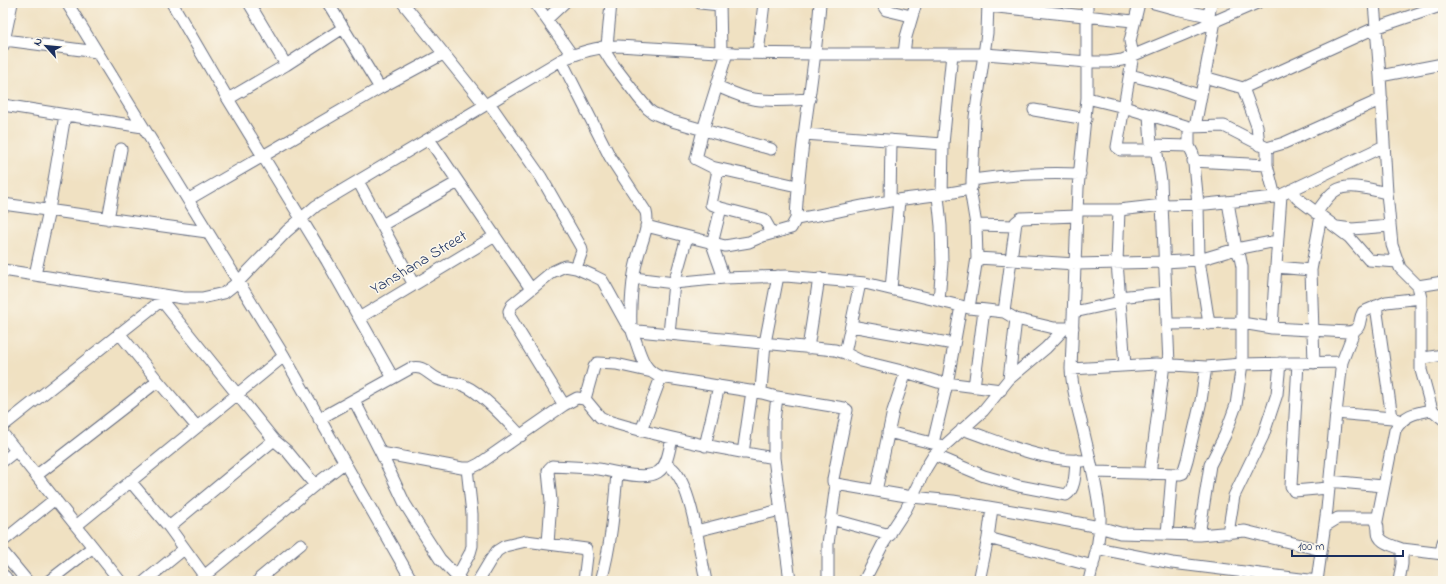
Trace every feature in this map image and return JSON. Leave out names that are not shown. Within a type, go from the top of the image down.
[{"type":"street","points":[[12,3],[4,43],[97,52]]},
{"type":"street","points":[[67,3],[189,199],[207,232],[284,356],[412,581]]},
{"type":"street","points":[[172,3],[228,99],[301,218],[393,378]]},
{"type":"street","points":[[249,3],[286,65]]},
{"type":"street","points":[[328,3],[380,88]]},
{"type":"street","points":[[403,3],[443,54],[487,104],[541,177],[581,247],[582,251],[576,268]]},
{"type":"street","points":[[535,3],[572,55]]},
{"type":"street","points":[[547,19],[564,3]]},
{"type":"street","points":[[612,3],[604,46],[612,63],[648,109],[653,113],[672,121],[771,150]]},
{"type":"street","points":[[700,3],[720,4],[724,52],[717,86],[703,130],[696,159],[716,168],[797,186]]},
{"type":"street","points":[[758,53],[764,3]]},
{"type":"street","points":[[646,226],[712,244],[725,246],[735,246],[791,228],[796,219],[797,186],[810,99],[820,3]]},
{"type":"street","points":[[884,3],[886,10],[911,16]]},
{"type":"street","points":[[904,54],[906,37],[916,3]]},
{"type":"street","points":[[1087,3],[1088,62],[1086,119],[1077,213],[1074,312],[1069,328],[1073,390],[1092,467],[1100,516],[1093,566],[1089,581]]},
{"type":"street","points":[[1139,3],[1130,41],[1133,55],[1117,147],[1121,150],[1189,146]]},
{"type":"street","points":[[1154,3],[1177,6],[1211,20]]},
{"type":"street","points":[[1209,324],[1199,260],[1198,204],[1194,161],[1193,154],[1189,146],[1192,127],[1201,96],[1212,3]]},
{"type":"street","points":[[3,270],[165,298],[209,296],[224,293],[238,282],[287,231],[316,206],[561,60],[582,51],[604,46],[758,53],[985,54],[1088,62],[1122,60],[1211,20],[1257,3]]},
{"type":"street","points":[[1374,3],[1392,245],[1400,268],[1418,286],[1420,298],[1422,370],[1432,410],[1443,418]]},
{"type":"street","points":[[864,581],[883,544],[900,521],[937,448],[954,344],[977,258],[976,224],[971,185],[975,116],[985,54],[988,4],[1042,7],[1087,16],[1135,20]]},
{"type":"street","points":[[1204,77],[1243,88],[1376,28],[1443,5]]},
{"type":"street","points":[[228,99],[286,65],[343,28]]},
{"type":"street","points":[[189,199],[380,88],[443,54]]},
{"type":"street","points":[[939,301],[942,263],[940,195],[943,144],[952,54]]},
{"type":"street","points":[[561,60],[610,157],[646,212],[646,226],[636,261],[631,312],[631,329],[642,360],[657,375]]},
{"type":"street","points":[[1380,76],[1443,64]]},
{"type":"street","points":[[1130,75],[1169,85],[1201,96]]},
{"type":"street","points":[[717,86],[752,98],[767,100],[810,99]]},
{"type":"street","points":[[1243,88],[1257,126],[1267,165],[1282,194],[1277,241],[1272,328]]},
{"type":"street","points":[[1087,98],[1192,127],[1217,125],[1224,126],[1263,146],[1284,143],[1382,99]]},
{"type":"street","points":[[3,105],[143,127]]},
{"type":"street","points":[[1034,110],[1086,119]]},
{"type":"street","points":[[35,275],[49,210],[65,115]]},
{"type":"street","points":[[1149,115],[1153,148],[1157,154],[1162,205],[1168,324],[1166,364],[1150,474]]},
{"type":"street","points":[[804,134],[943,144]]},
{"type":"street","points":[[429,139],[532,289]]},
{"type":"street","points":[[891,140],[894,200],[891,290]]},
{"type":"street","points":[[1004,312],[1015,226],[1016,222],[1021,218],[1162,205],[1228,202],[1282,194],[1384,146]]},
{"type":"street","points":[[108,219],[121,149]]},
{"type":"street","points":[[1194,161],[1267,165]]},
{"type":"street","points":[[716,168],[718,170],[710,201],[711,204],[764,219],[772,233]]},
{"type":"street","points":[[796,219],[894,200],[940,195],[1012,174],[1048,172],[1080,174]]},
{"type":"street","points":[[358,181],[414,285]]},
{"type":"street","points":[[382,225],[458,182]]},
{"type":"street","points":[[1314,363],[1311,270],[1318,214],[1334,192],[1343,188],[1352,187],[1387,193]]},
{"type":"street","points":[[1282,194],[1297,198],[1349,237],[1369,260],[1398,262]]},
{"type":"street","points":[[1199,535],[1210,465],[1225,434],[1236,405],[1242,364],[1242,267],[1240,257],[1236,249],[1228,202]]},
{"type":"street","points":[[3,204],[207,232]]},
{"type":"street","points":[[721,208],[712,244],[724,278]]},
{"type":"street","points":[[1119,210],[1117,262],[1125,366]]},
{"type":"street","points":[[976,224],[1015,226]]},
{"type":"street","points":[[1335,227],[1352,229],[1390,226]]},
{"type":"street","name":"Yanshana Street","points":[[359,318],[495,236]]},
{"type":"street","points":[[669,334],[674,283],[687,237]]},
{"type":"street","points":[[977,258],[1076,264],[1164,262],[1199,260],[1236,249],[1277,241]]},
{"type":"street","points":[[564,405],[510,317],[509,311],[512,305],[552,272],[565,266],[576,268],[602,280],[626,323],[631,329],[638,331],[766,343],[844,353],[861,361],[947,384],[1001,390]]},
{"type":"street","points":[[1276,267],[1311,270]]},
{"type":"street","points":[[634,278],[674,283],[724,278],[778,276],[860,282],[965,307],[1004,312],[1016,319],[1054,328],[1069,328]]},
{"type":"street","points":[[743,453],[757,392],[760,390],[766,343],[778,276]]},
{"type":"street","points":[[808,348],[819,278]]},
{"type":"street","points":[[844,353],[860,282]]},
{"type":"street","points":[[1418,286],[1443,282]]},
{"type":"street","points":[[1074,312],[1120,300],[1166,292]]},
{"type":"street","points":[[3,426],[165,298]]},
{"type":"street","points":[[165,298],[274,440],[288,451],[315,485]]},
{"type":"street","points":[[1096,548],[1172,563],[1317,581],[1327,509],[1342,362],[1354,331],[1360,325],[1364,312],[1386,302],[1420,298]]},
{"type":"street","points":[[1376,306],[1397,419],[1383,486],[1377,521],[1377,535],[1380,540],[1402,549],[1442,554],[1443,542]]},
{"type":"street","points":[[974,387],[984,310]]},
{"type":"street","points":[[1009,379],[1016,319]]},
{"type":"street","points":[[1168,324],[1242,323],[1272,328],[1354,331]]},
{"type":"street","points":[[851,326],[954,344]]},
{"type":"street","points":[[937,448],[983,411],[1009,379],[1069,328]]},
{"type":"street","points":[[119,333],[197,427]]},
{"type":"street","points":[[1421,363],[1424,358],[1443,355]]},
{"type":"street","points":[[76,526],[284,356]]},
{"type":"street","points":[[1071,368],[1166,364],[1206,367],[1242,364],[1342,362]]},
{"type":"street","points":[[585,398],[594,367],[597,363],[616,364],[657,375],[757,392],[777,398],[844,408],[847,410],[833,479],[833,482],[836,484],[828,544],[828,581]]},
{"type":"street","points":[[1228,533],[1234,496],[1263,436],[1277,394],[1280,363]]},
{"type":"street","points":[[1298,363],[1291,486],[1294,491],[1329,485],[1383,486]]},
{"type":"street","points":[[319,419],[417,366],[445,382],[467,387],[506,420],[520,436]]},
{"type":"street","points":[[962,429],[1020,449],[1055,458],[1076,460],[1092,467],[1150,474],[1180,474],[1185,470],[1201,401],[1206,367]]},
{"type":"street","points":[[876,491],[888,432],[906,372]]},
{"type":"street","points":[[642,431],[657,375]]},
{"type":"street","points":[[37,475],[158,381]]},
{"type":"street","points":[[705,446],[719,386]]},
{"type":"street","points":[[381,453],[468,468],[479,464],[564,405],[578,398],[585,398]]},
{"type":"street","points":[[585,398],[602,419],[672,439],[774,458]]},
{"type":"street","points":[[777,398],[774,421],[774,458],[790,581]]},
{"type":"street","points":[[354,400],[405,504],[440,559],[459,579],[472,546],[472,514],[468,468]]},
{"type":"street","points":[[1336,413],[1397,419],[1432,410]]},
{"type":"street","points":[[888,432],[937,448],[984,476],[1019,486],[1066,494],[1070,493],[1073,487],[1076,460]]},
{"type":"street","points":[[3,434],[120,581]]},
{"type":"street","points":[[548,544],[551,501],[548,471],[550,467],[598,469],[638,476],[651,475],[658,472],[665,464],[672,439]]},
{"type":"street","points":[[169,527],[274,440]]},
{"type":"street","points":[[3,461],[17,450]]},
{"type":"street","points":[[130,481],[169,527],[206,578],[315,485],[344,463]]},
{"type":"street","points":[[665,464],[674,470],[686,491],[706,581]]},
{"type":"street","points":[[601,581],[610,543],[614,513],[616,473]]},
{"type":"street","points":[[1167,534],[1172,474]]},
{"type":"street","points":[[836,484],[912,497],[953,501],[1099,526],[1120,533],[1199,535],[1245,531],[1321,550]]},
{"type":"street","points":[[3,541],[55,499]]},
{"type":"street","points":[[979,581],[988,538],[992,508]]},
{"type":"street","points":[[1327,509],[1338,518]]},
{"type":"street","points":[[696,531],[780,510]]},
{"type":"street","points":[[1325,526],[1338,518],[1370,517],[1377,521]]},
{"type":"street","points":[[831,519],[890,535]]},
{"type":"street","points":[[988,538],[1093,566]]},
{"type":"street","points":[[478,581],[494,556],[505,546],[526,541],[586,549],[587,556],[584,581]]},
{"type":"street","points":[[259,581],[260,578],[301,544]]},
{"type":"street","points":[[49,581],[93,547]]},
{"type":"street","points":[[145,581],[184,549]]},
{"type":"street","points":[[1399,581],[1402,564],[1402,549]]},
{"type":"street","points":[[3,552],[27,581]]}]
